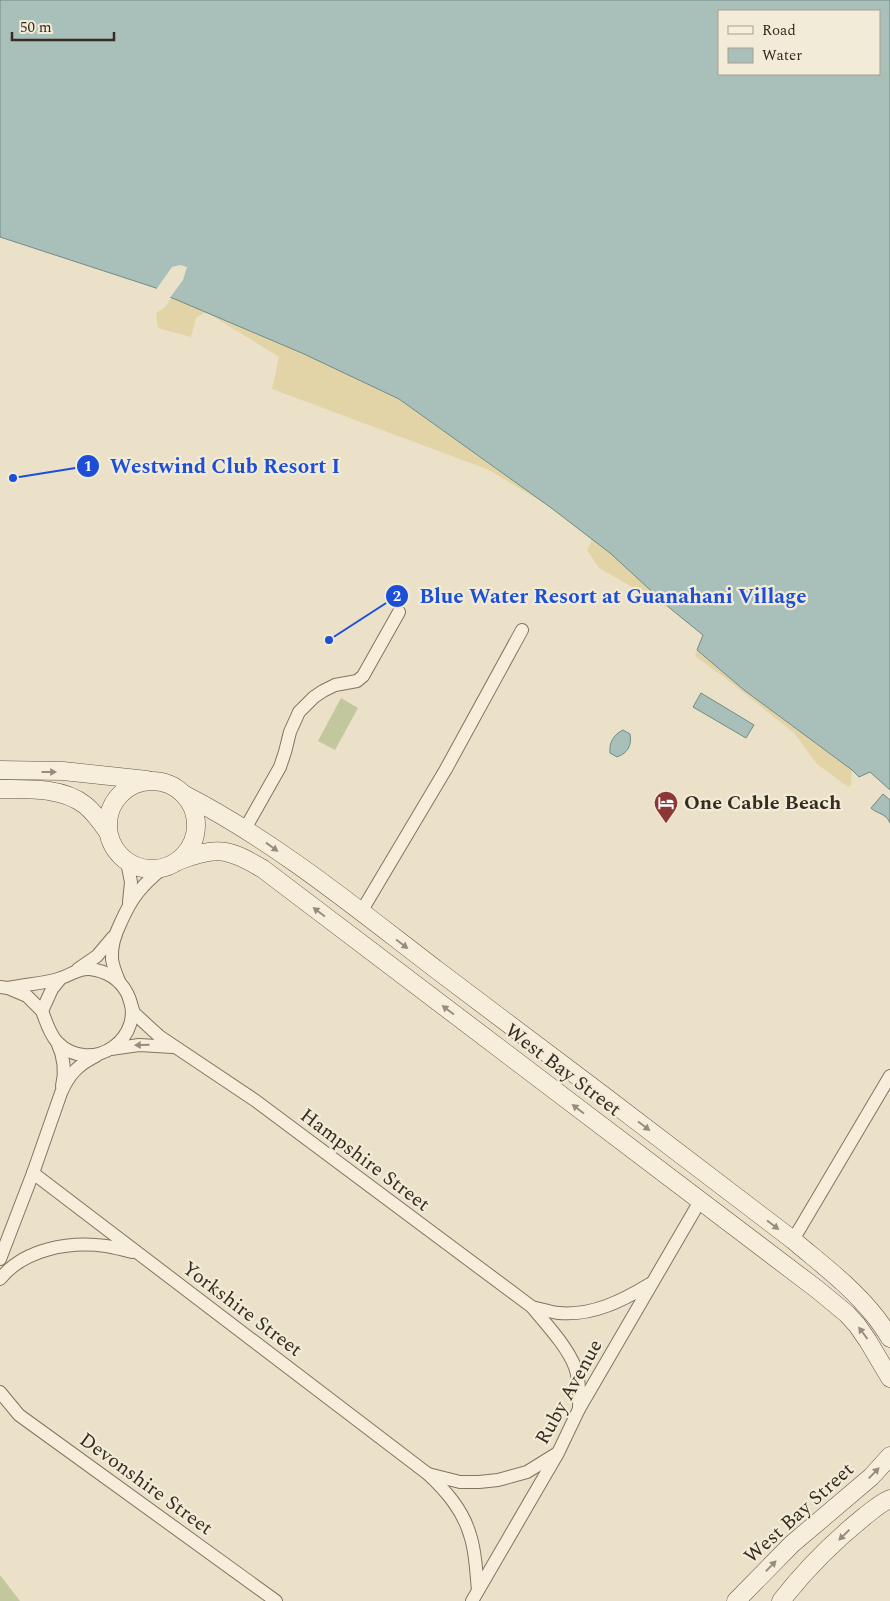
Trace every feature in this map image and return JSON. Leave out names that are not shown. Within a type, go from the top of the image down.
[{"type":"main road","points":[[0,770],[116,776],[169,784],[185,796],[191,804],[195,814],[195,835],[192,845],[186,854],[170,864],[146,869],[127,862],[115,848],[108,832],[84,804],[73,798],[49,791],[0,789]]},
{"type":"main road","points":[[108,832],[111,807],[121,794],[135,784],[151,781],[159,782]]},
{"type":"main road","name":"West Bay Street","points":[[185,796],[245,829],[361,912],[793,1240],[860,1299],[875,1315],[890,1338]]},
{"type":"main road","name":"West Bay Street","points":[[170,864],[205,852],[222,852],[236,855],[263,869],[818,1290],[846,1314],[868,1341],[890,1378]]},
{"type":"main road","name":"West Bay Street","points":[[736,1601],[792,1544],[871,1477],[890,1456]]},
{"type":"main road","points":[[781,1601],[818,1560],[855,1524],[881,1503],[890,1499]]},
{"type":"street","points":[[245,829],[280,767],[290,732],[299,712],[323,691],[335,685],[357,681],[363,676],[399,612]]},
{"type":"street","points":[[361,912],[446,769],[522,630]]},
{"type":"street","points":[[127,862],[130,902]]},
{"type":"street","points":[[0,1259],[66,1081],[83,1062],[105,1052],[120,1041],[128,1030],[131,1008],[129,998],[114,970],[112,945],[130,902],[145,884],[170,864]]},
{"type":"street","points":[[4,988],[61,978],[86,965],[98,956],[116,933]]},
{"type":"street","points":[[73,972],[87,969],[101,971],[119,981]]},
{"type":"street","points":[[42,1011],[52,989],[61,978]]},
{"type":"street","points":[[4,988],[27,996],[42,1011],[50,1032],[62,1053],[65,1066],[61,1093]]},
{"type":"street","name":"Hampshire Street","points":[[129,998],[134,1013],[173,1046],[256,1101],[532,1307],[566,1350],[574,1366],[578,1379],[579,1409]]},
{"type":"street","points":[[56,1041],[74,1053],[87,1055],[138,1045],[173,1046]]},
{"type":"street","points":[[793,1240],[890,1076]]},
{"type":"street","name":"Yorkshire Street","points":[[33,1174],[428,1474],[448,1493],[464,1518],[471,1535],[475,1595]]},
{"type":"street","name":"Ruby Avenue","points":[[475,1595],[558,1453],[579,1409],[700,1201]]},
{"type":"street","points":[[0,1279],[8,1270],[30,1256],[55,1248],[82,1244],[107,1246],[138,1253]]},
{"type":"street","name":"Hampshire Street","points":[[532,1307],[558,1313],[578,1313],[596,1310],[626,1298],[652,1283]]},
{"type":"street","name":"Devonshire Street","points":[[0,1392],[19,1415],[276,1601]]},
{"type":"street","name":"Yorkshire Street","points":[[428,1474],[460,1482],[498,1480],[527,1472],[558,1453]]},
{"type":"green space","points":[[341,698],[358,708],[335,750],[318,741]]},
{"type":"green space","points":[[0,1575],[20,1601],[0,1601]]},
{"type":"sand","points":[[181,282],[354,344],[667,590],[672,610],[599,568],[587,550],[591,539],[550,507],[489,470],[272,389],[279,357],[206,312],[196,318],[191,337],[158,328],[156,313],[165,307]]},
{"type":"sand","points":[[703,635],[852,770],[851,785],[848,787],[817,764],[794,733],[695,656]]},
{"type":"water","points":[[0,0],[890,0],[890,790],[870,772],[859,777],[744,690],[697,650],[703,635],[672,610],[610,553],[550,507],[399,399],[304,354],[170,297],[156,288],[0,237]]},
{"type":"water","points":[[701,693],[754,725],[746,738],[693,707]]},
{"type":"water","points":[[623,730],[630,734],[630,745],[624,753],[617,757],[610,753],[610,746],[614,737]]},
{"type":"water","points":[[883,794],[890,800],[890,823],[884,815],[871,808]]},
{"type":"pier","points":[[180,265],[187,267],[183,280],[169,299],[155,291],[172,267]]},
{"type":"place","name":"Westwind Club Resort I","points":[[13,478]]},
{"type":"place","name":"Blue Water Resort at Guanahani Village","points":[[329,640]]},
{"type":"place","name":"One Cable Beach","points":[[666,824]]}]
